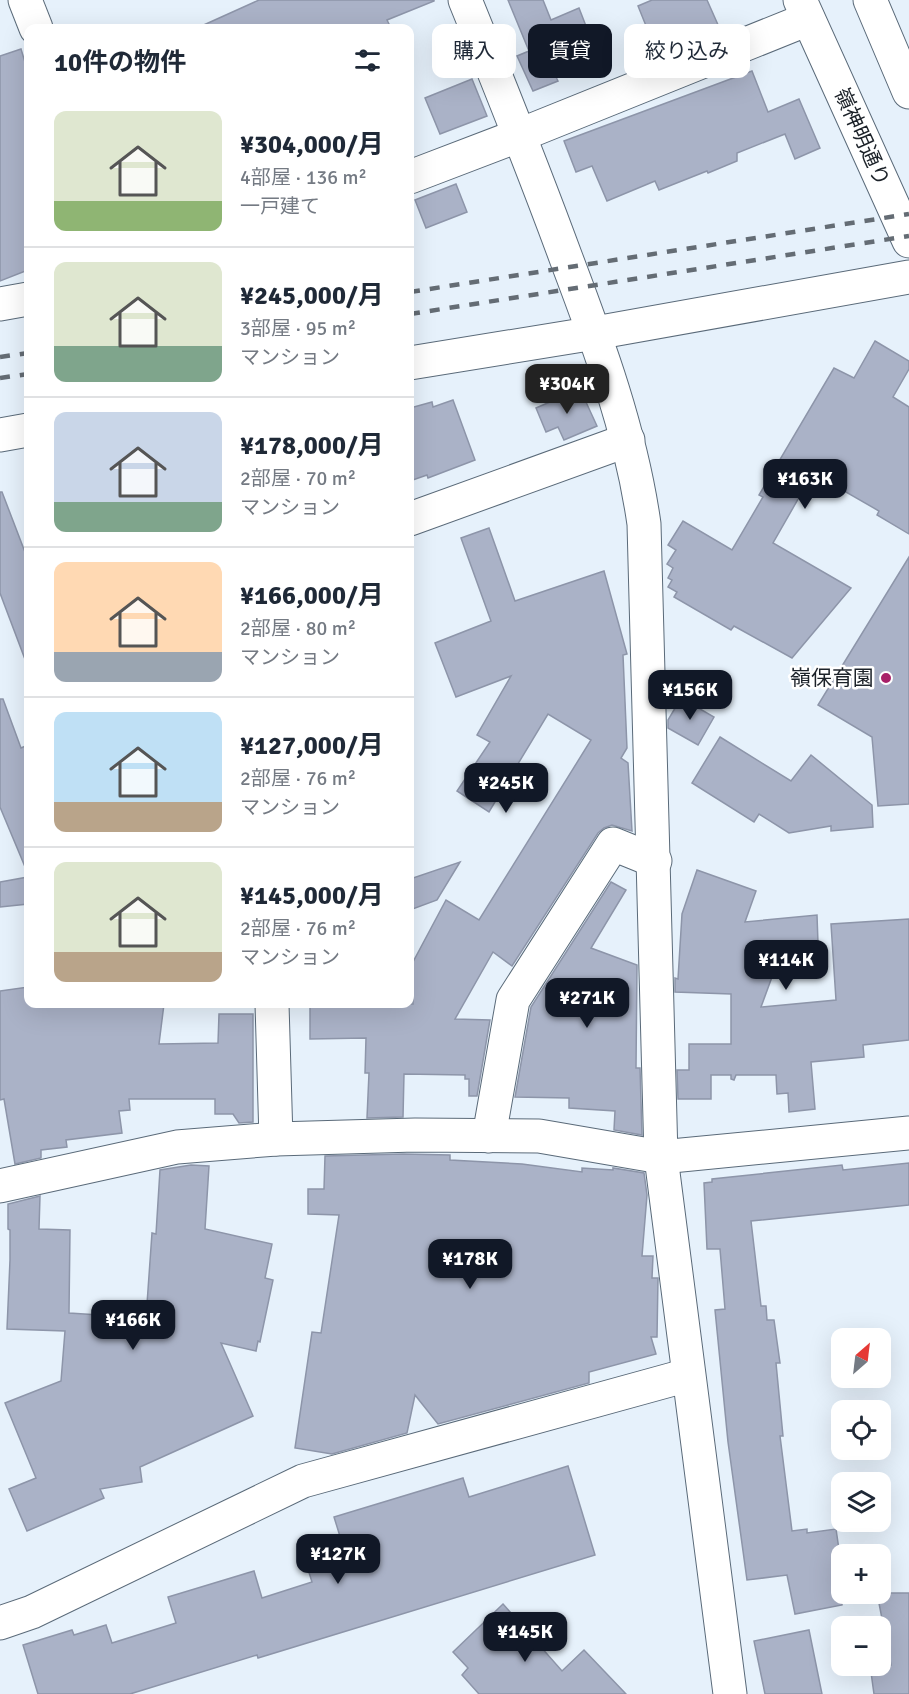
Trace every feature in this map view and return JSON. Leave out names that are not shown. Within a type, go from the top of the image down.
[{"type":"street","points":[[25,0],[34,24]]},
{"type":"street","points":[[465,0],[520,135],[595,333],[638,480],[644,524],[655,861],[661,1157],[730,1694]]},
{"type":"street","points":[[876,2],[909,92]]},
{"type":"street","points":[[414,175],[520,135],[804,9]]},
{"type":"street","name":"嶺神明通り","points":[[804,9],[909,241]]},
{"type":"street","points":[[414,362],[595,333],[909,277]]},
{"type":"street","points":[[0,304],[24,301]]},
{"type":"street","points":[[0,435],[24,431]]},
{"type":"street","points":[[414,518],[628,440]]},
{"type":"street","points":[[489,1136],[513,1000],[613,844],[655,861]]},
{"type":"street","points":[[272,1008],[276,1139]]},
{"type":"street","points":[[0,1186],[177,1147],[276,1139],[416,1135],[539,1136],[661,1157],[909,1133]]},
{"type":"street","points":[[0,1623],[32,1612],[303,1481],[688,1375]]},
{"type":"building","points":[[259,0],[434,0],[387,20],[389,24],[206,24]]},
{"type":"building","points":[[508,0],[543,0],[551,20],[579,8],[585,24],[528,24],[528,49]]},
{"type":"building","points":[[652,0],[707,0],[718,24],[645,24],[638,6]]},
{"type":"building","points":[[21,49],[24,59],[24,272],[0,281],[0,56]]},
{"type":"building","points":[[528,51],[528,78],[556,78],[558,81],[533,91],[517,56]]},
{"type":"building","points":[[752,71],[768,112],[799,99],[820,148],[795,159],[785,134],[737,153],[737,161],[708,173],[707,171],[659,190],[655,181],[607,201],[592,166],[576,172],[564,141],[733,78],[750,78]]},
{"type":"building","points":[[472,79],[487,116],[440,134],[425,98]]},
{"type":"building","points":[[456,184],[467,212],[426,228],[415,200]]},
{"type":"building","points":[[875,341],[909,361],[909,369],[893,397],[909,407],[909,534],[877,515],[879,511],[813,473],[773,543],[851,588],[792,658],[734,626],[731,630],[674,597],[677,592],[668,587],[672,580],[668,578],[673,568],[667,564],[676,550],[668,545],[683,521],[732,550],[763,497],[759,495],[834,368],[854,378]]},
{"type":"building","points":[[580,389],[597,426],[564,440],[558,427],[546,432],[536,408]]},
{"type":"building","points":[[453,400],[475,460],[428,478],[427,475],[414,480],[414,407],[432,402],[433,407]]},
{"type":"building","points":[[0,492],[2,492],[24,550],[24,657],[0,593]]},
{"type":"building","points":[[489,528],[515,601],[604,571],[627,654],[623,655],[627,748],[621,758],[628,763],[632,831],[612,825],[598,833],[512,966],[493,952],[455,1019],[490,1020],[477,1096],[469,1096],[469,1079],[465,1079],[465,1075],[404,1074],[403,1117],[367,1118],[369,1073],[365,1073],[366,1038],[310,1039],[310,1008],[414,1008],[414,960],[446,900],[479,920],[591,740],[548,714],[489,812],[457,791],[490,742],[477,735],[511,676],[456,697],[435,643],[491,621],[461,538]]},
{"type":"building","points":[[909,557],[909,804],[878,806],[872,737],[818,705]]},
{"type":"building","points":[[681,698],[714,717],[698,745],[668,728],[668,720]]},
{"type":"building","points":[[0,699],[3,699],[21,748],[24,747],[24,864],[0,807]]},
{"type":"building","points":[[720,737],[791,781],[811,755],[872,805],[873,827],[831,831],[831,826],[789,833],[759,814],[754,822],[692,783]]},
{"type":"building","points":[[460,862],[437,900],[414,909],[414,878]]},
{"type":"building","points":[[697,870],[756,891],[745,922],[817,915],[818,943],[783,947],[761,1007],[836,1000],[831,924],[909,919],[909,1040],[863,1045],[864,1057],[811,1062],[815,1109],[789,1112],[788,1093],[777,1094],[776,1075],[736,1075],[734,1080],[731,1079],[731,1075],[711,1075],[711,1099],[678,1099],[677,1070],[689,1070],[689,1044],[731,1044],[731,994],[675,992],[675,978],[678,979],[682,914]]},
{"type":"building","points":[[24,878],[24,904],[0,907],[0,882]]},
{"type":"building","points":[[611,882],[626,890],[591,948],[637,965],[636,1068],[640,1068],[642,1135],[614,1130],[615,1111],[569,1108],[569,1098],[515,1097],[531,1007]]},
{"type":"building","points":[[24,988],[24,1008],[164,1008],[159,1044],[218,1043],[219,1014],[253,1014],[253,1122],[239,1123],[233,1114],[215,1114],[215,1099],[129,1099],[130,1110],[119,1111],[122,1133],[66,1140],[67,1147],[41,1150],[41,1158],[15,1164],[4,1099],[0,1100],[0,991]]},
{"type":"building","points":[[450,1155],[450,1160],[522,1164],[582,1172],[582,1168],[613,1170],[613,1168],[644,1173],[647,1195],[642,1256],[653,1256],[652,1278],[658,1278],[657,1337],[651,1337],[656,1354],[589,1372],[589,1383],[438,1424],[415,1395],[407,1433],[332,1454],[295,1448],[312,1332],[321,1333],[339,1215],[308,1214],[308,1189],[324,1189],[325,1156]]},
{"type":"building","points":[[909,1163],[909,1205],[751,1221],[761,1306],[766,1306],[767,1320],[774,1320],[780,1363],[776,1363],[783,1436],[780,1436],[792,1531],[807,1529],[807,1533],[831,1530],[831,1532],[836,1532],[838,1544],[831,1544],[831,1604],[842,1605],[795,1614],[787,1575],[747,1580],[728,1442],[715,1310],[725,1309],[720,1249],[707,1249],[704,1183],[712,1182],[712,1179],[842,1165],[843,1170]]},
{"type":"building","points":[[191,1165],[209,1166],[205,1229],[272,1244],[265,1278],[273,1280],[256,1351],[221,1343],[253,1416],[140,1467],[142,1482],[100,1489],[104,1498],[27,1531],[9,1489],[36,1478],[5,1403],[61,1381],[65,1331],[7,1329],[10,1260],[8,1204],[40,1196],[39,1229],[70,1230],[69,1313],[146,1318],[152,1233],[156,1234],[160,1170]]},
{"type":"building","points":[[568,1466],[595,1555],[258,1658],[257,1655],[130,1694],[38,1694],[23,1645],[72,1630],[74,1635],[106,1625],[112,1643],[176,1623],[168,1597],[254,1571],[262,1598],[312,1582],[307,1566],[342,1555],[340,1547],[343,1546],[334,1517],[463,1478],[469,1497]]},
{"type":"building","points":[[891,1593],[909,1593],[909,1694],[874,1694],[872,1676],[891,1676],[891,1616],[881,1616],[879,1604],[891,1604]]},
{"type":"building","points":[[503,1604],[562,1671],[584,1650],[626,1694],[479,1694],[462,1675],[468,1668],[453,1652]]},
{"type":"building","points":[[809,1630],[822,1694],[765,1694],[754,1641]]},
{"type":"railway","points":[[414,291],[909,214]]},
{"type":"railway","points":[[414,313],[909,236]]},
{"type":"railway","points":[[0,357],[24,354]]},
{"type":"railway","points":[[0,378],[24,375]]},
{"type":"place","name":"嶺保育園","points":[[886,678]]}]
